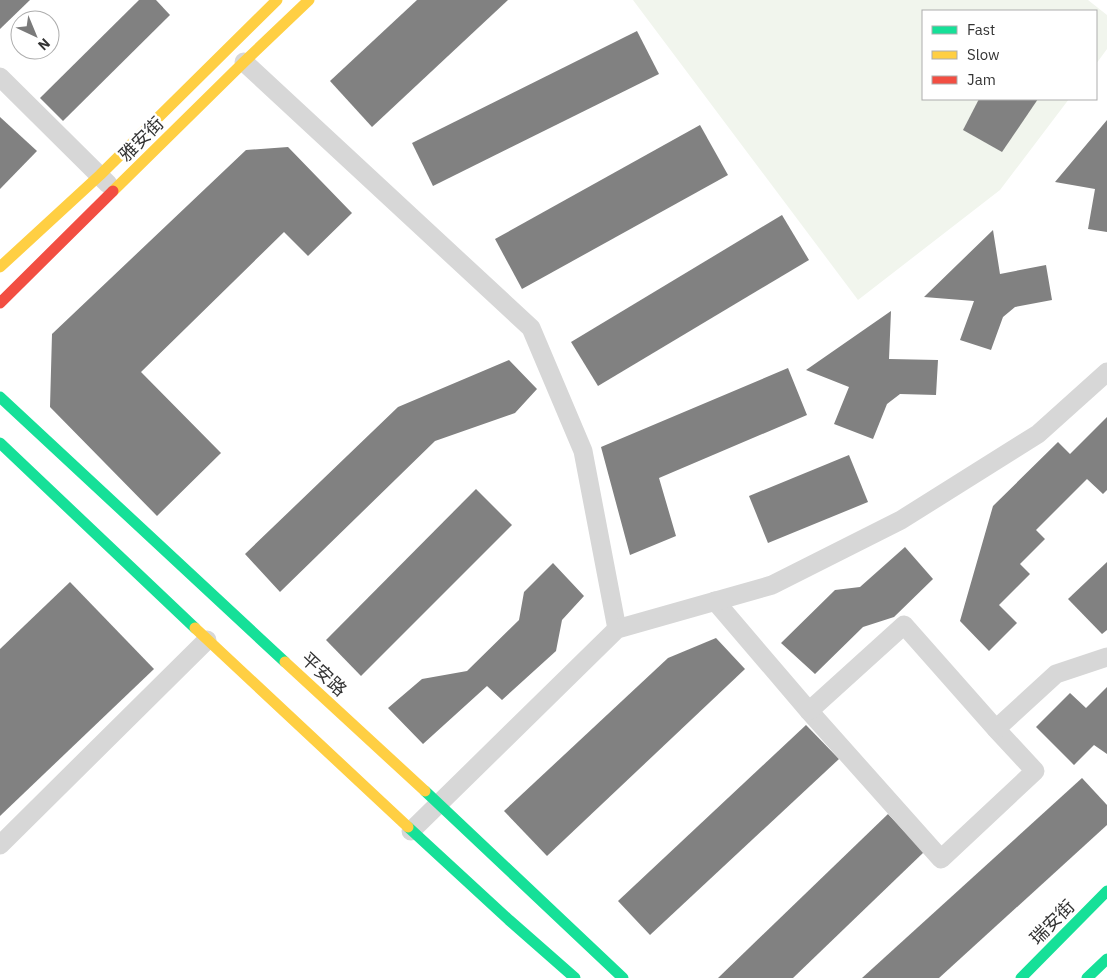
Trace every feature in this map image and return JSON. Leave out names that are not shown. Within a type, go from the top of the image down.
[{"type":"main road","name":"雅安街","points":[[0,267],[100,176],[277,0]]},
{"type":"main road","name":"雅安街","points":[[0,303],[308,0]]},
{"type":"main road","name":"平安路","points":[[0,397],[623,978]]},
{"type":"main road","points":[[0,443],[411,831],[512,924],[575,978]]},
{"type":"main road","name":"瑞安街","points":[[1021,978],[1107,891]]},
{"type":"main road","points":[[1088,978],[1107,959]]},
{"type":"street","points":[[244,62],[530,328],[583,451],[617,629]]},
{"type":"street","points":[[0,77],[114,190]]},
{"type":"street","points":[[411,831],[617,629],[772,585],[901,520],[1038,434],[1106,376]]},
{"type":"street","points":[[715,601],[809,711],[941,859],[1035,771],[904,625],[809,711]]},
{"type":"street","points":[[0,845],[207,640]]},
{"type":"street","points":[[996,729],[1056,674],[1107,657]]},
{"type":"shaded area","points":[[633,0],[1088,0],[1107,15],[1107,49],[1097,63],[1097,10],[922,10],[922,100],[1068,100],[1000,190],[858,300]]},
{"type":"building","points":[[0,0],[30,0],[20,10],[10,10],[10,19],[0,29]]},
{"type":"building","points":[[139,0],[156,0],[170,15],[63,121],[40,98]]},
{"type":"building","points":[[417,0],[508,0],[372,127],[330,81]]},
{"type":"building","points":[[637,31],[659,74],[433,186],[412,143]]},
{"type":"building","points":[[978,100],[1037,100],[1002,152],[963,130]]},
{"type":"building","points":[[0,117],[37,151],[0,189]]},
{"type":"building","points":[[1107,120],[1107,232],[1088,229],[1095,189],[1055,182]]},
{"type":"building","points":[[700,125],[728,175],[522,289],[495,239]]},
{"type":"building","points":[[288,147],[352,213],[308,256],[284,232],[141,372],[221,453],[157,516],[50,407],[52,334],[246,150]]},
{"type":"building","points":[[782,215],[809,260],[598,386],[571,342]]},
{"type":"building","points":[[993,230],[1000,274],[1046,265],[1052,300],[1015,307],[1003,317],[991,350],[960,340],[974,301],[924,297]]},
{"type":"building","points":[[891,311],[889,359],[938,360],[936,395],[900,394],[887,404],[873,439],[834,424],[849,387],[806,370]]},
{"type":"building","points":[[509,360],[537,389],[515,413],[435,441],[280,592],[245,554],[398,407]]},
{"type":"building","points":[[788,368],[807,415],[659,478],[676,536],[630,555],[601,447]]},
{"type":"building","points":[[1107,417],[1107,490],[1103,494],[1087,479],[1036,530],[1045,539],[1020,564],[1030,574],[999,605],[1017,623],[989,651],[960,621],[993,506],[1058,442],[1070,454]]},
{"type":"building","points":[[849,455],[868,502],[768,543],[749,496]]},
{"type":"building","points":[[476,489],[512,525],[361,676],[326,640]]},
{"type":"building","points":[[905,547],[933,579],[894,617],[863,627],[815,674],[781,643],[835,590],[860,587]]},
{"type":"building","points":[[1107,562],[1107,630],[1102,634],[1068,599]]},
{"type":"building","points":[[553,563],[584,596],[562,620],[556,651],[502,700],[487,686],[423,744],[388,708],[422,679],[467,671],[519,620],[524,592]]},
{"type":"building","points":[[70,582],[154,669],[0,816],[0,649]]},
{"type":"building","points":[[716,638],[745,669],[547,856],[504,811],[668,658]]},
{"type":"building","points":[[1107,687],[1107,754],[1094,745],[1074,765],[1036,727],[1070,693],[1086,708]]},
{"type":"building","points":[[806,725],[839,759],[650,935],[618,901]]},
{"type":"building","points":[[1082,778],[1107,805],[1107,825],[939,978],[862,978]]},
{"type":"building","points":[[888,814],[924,852],[793,978],[718,978]]},
{"type":"traffic: fast","points":[[0,397],[285,662]]},
{"type":"traffic: fast","points":[[0,443],[195,628]]},
{"type":"traffic: fast","points":[[425,791],[623,978]]},
{"type":"traffic: fast","points":[[408,827],[575,978]]},
{"type":"traffic: fast","points":[[1021,978],[1107,891]]},
{"type":"traffic: fast","points":[[1087,978],[1107,959]]},
{"type":"traffic: slow","points":[[0,267],[100,175],[277,0]]},
{"type":"traffic: slow","points":[[113,191],[309,0]]},
{"type":"traffic: slow","points":[[195,628],[408,827]]},
{"type":"traffic: slow","points":[[285,662],[425,791]]},
{"type":"traffic: jam","points":[[0,303],[113,191]]}]
